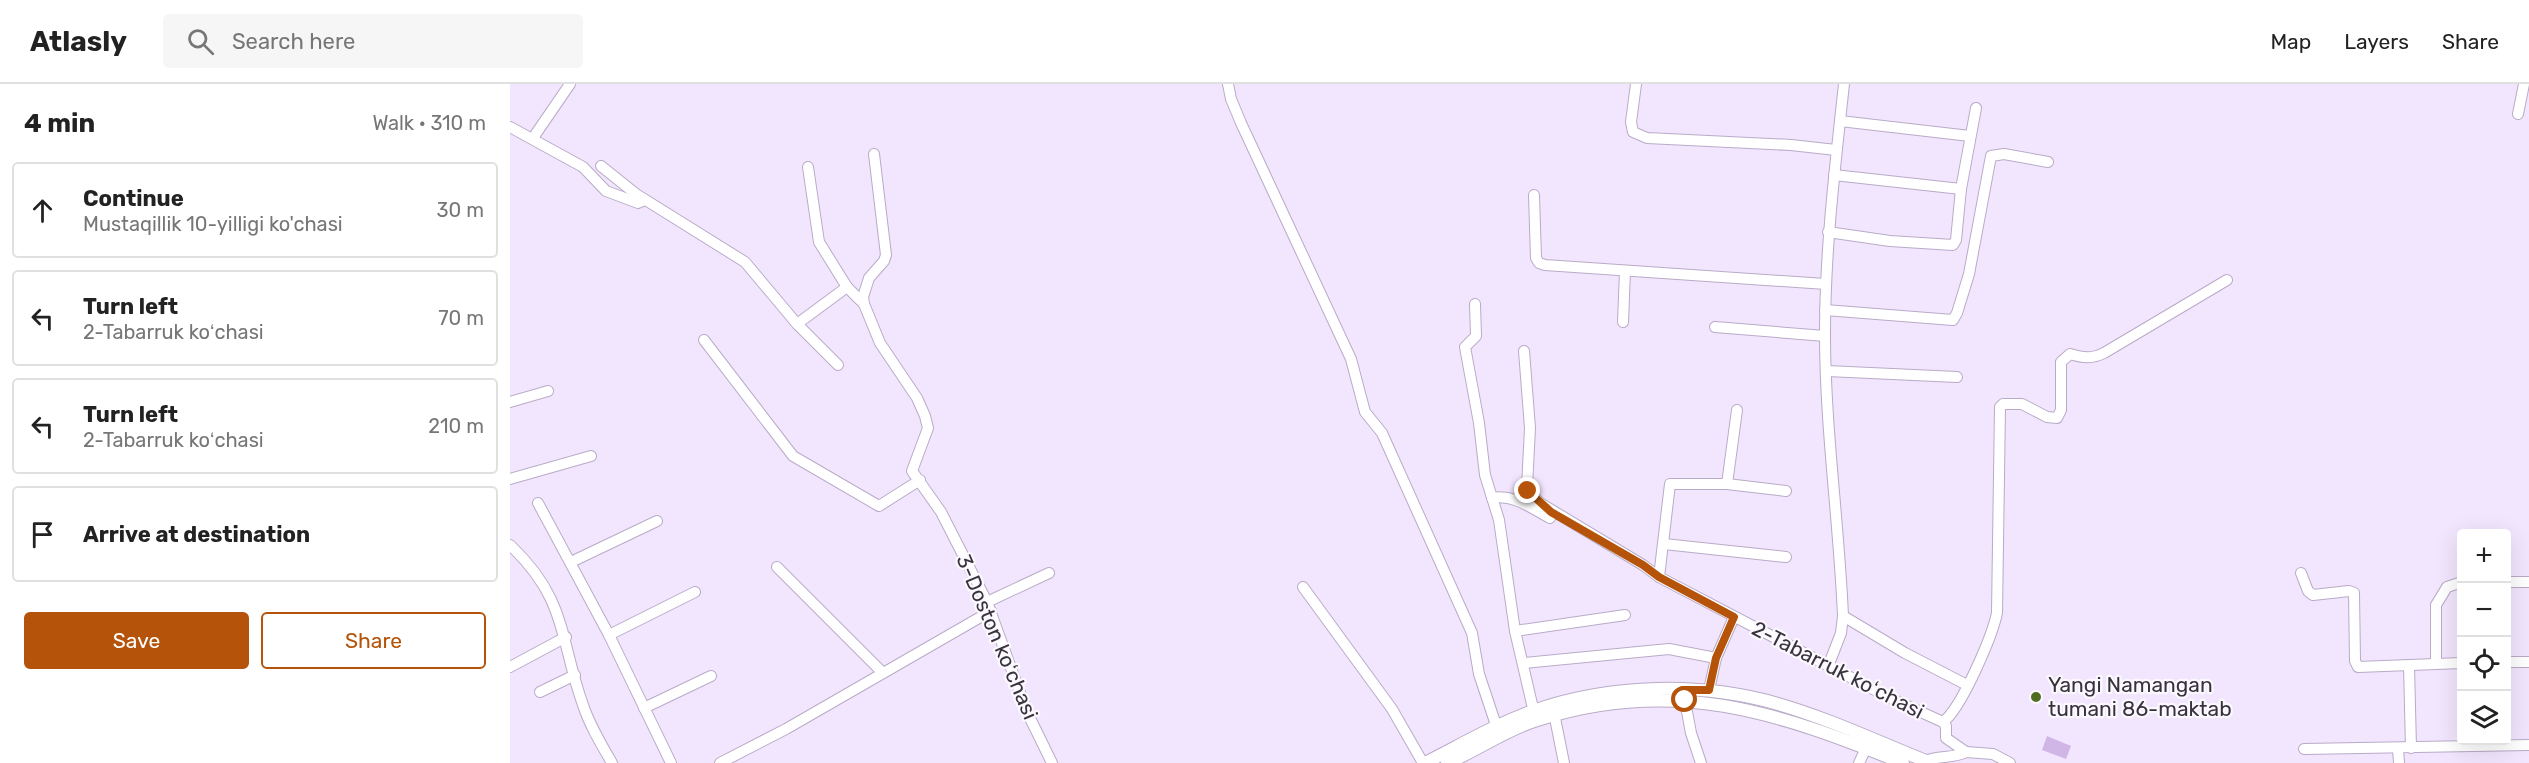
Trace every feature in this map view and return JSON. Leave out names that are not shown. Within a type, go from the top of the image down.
[{"type":"main road","points":[[1684,695],[1709,690],[1778,704],[1826,720],[1928,762]]},
{"type":"main road","points":[[1424,763],[1497,728],[1621,691],[1684,695],[1767,714],[1903,763]]},
{"type":"main road","points":[[1447,763],[1535,715]]},
{"type":"street","points":[[533,138],[570,84]]},
{"type":"street","points":[[1228,84],[1231,99],[1241,123],[1351,360],[1365,412],[1382,433],[1472,633],[1479,674],[1497,728]]},
{"type":"street","points":[[1636,84],[1631,122],[1633,132],[1647,138],[1791,145],[1836,150]]},
{"type":"street","points":[[2518,114],[2524,84]]},
{"type":"street","points":[[1829,664],[1841,633],[1843,616],[1825,336],[1828,232],[1840,122],[1841,85]]},
{"type":"street","points":[[1828,232],[1890,241],[1953,245],[1956,240],[1961,189],[1976,108]]},
{"type":"street","points":[[1840,122],[1970,136]]},
{"type":"street","points":[[510,127],[583,167],[606,191],[638,202],[645,200]]},
{"type":"street","points":[[1826,310],[1953,320],[1958,314],[1969,274],[1991,156],[1995,153],[2048,162]]},
{"type":"street","points":[[864,304],[863,297],[869,278],[884,261],[886,255],[874,154]]},
{"type":"street","points":[[601,166],[645,200],[745,262],[797,324],[838,365]]},
{"type":"street","name":"3-Doston koʻchasi","points":[[808,167],[819,242],[846,287],[864,304],[880,343],[917,398],[925,416],[928,428],[912,471],[941,512],[989,607],[1027,712],[1052,763]]},
{"type":"street","points":[[1834,175],[1961,189]]},
{"type":"street","points":[[1534,195],[1536,258],[1539,263],[1625,272],[1826,284]]},
{"type":"street","points":[[1623,322],[1625,272]]},
{"type":"street","points":[[1966,752],[1946,738],[1946,726],[1943,722],[1950,717],[1967,685],[1994,627],[1997,613],[2000,407],[2003,404],[2022,404],[2047,417],[2057,418],[2061,410],[2061,362],[2070,354],[2083,358],[2104,353],[2228,280]]},
{"type":"street","points":[[797,324],[846,287]]},
{"type":"street","points":[[1474,304],[1476,336],[1465,347],[1479,423],[1485,475],[1499,520],[1515,631],[1535,715]]},
{"type":"street","points":[[1715,327],[1825,336]]},
{"type":"street","points":[[704,340],[793,456],[879,506],[920,480]]},
{"type":"street","name":"2-Tabarruk koʻchasi","points":[[1524,351],[1530,437],[1528,491],[1551,512],[1643,565],[1659,577],[1892,699],[1943,722]]},
{"type":"street","points":[[1827,370],[1957,377]]},
{"type":"street","points":[[510,402],[548,391]]},
{"type":"street","points":[[1727,484],[1737,410]]},
{"type":"street","points":[[510,479],[591,456]]},
{"type":"street","points":[[1659,577],[1670,484],[1727,484],[1786,491]]},
{"type":"street","name":"2-Tabarruk koʻchasi","points":[[1492,498],[1512,497],[1635,564],[1643,565]]},
{"type":"street","points":[[538,504],[609,635],[671,763]]},
{"type":"street","points":[[571,562],[657,521]]},
{"type":"street","points":[[1664,544],[1786,557]]},
{"type":"street","points":[[510,545],[546,587],[554,604],[566,638],[587,715],[612,763]]},
{"type":"street","points":[[510,561],[520,554]]},
{"type":"street","points":[[777,567],[882,672]]},
{"type":"street","points":[[720,763],[786,729],[1049,573]]},
{"type":"street","points":[[2301,573],[2308,591],[2313,595],[2349,591],[2354,593],[2355,661],[2358,667],[2457,663]]},
{"type":"street","points":[[2511,582],[2529,582]]},
{"type":"street","points":[[2436,664],[2436,605],[2447,587],[2459,583]]},
{"type":"street","points":[[1303,587],[1392,709],[1424,763]]},
{"type":"street","points":[[609,635],[695,592]]},
{"type":"street","points":[[1515,631],[1625,615]]},
{"type":"street","points":[[1843,616],[1905,653],[1967,685]]},
{"type":"street","name":"2-Tabarruk koʻchasi","points":[[1709,690],[1716,658],[1734,617]]},
{"type":"street","points":[[510,667],[566,638]]},
{"type":"street","points":[[1522,663],[1669,649],[1716,658]]},
{"type":"street","points":[[2511,662],[2529,662]]},
{"type":"street","points":[[2409,666],[2411,748]]},
{"type":"street","points":[[540,692],[575,675]]},
{"type":"street","points":[[644,708],[711,675]]},
{"type":"street","points":[[1684,695],[1691,733],[1701,763]]},
{"type":"street","points":[[1553,710],[1564,763]]},
{"type":"street","points":[[2304,749],[2529,745]]},
{"type":"street","points":[[1859,763],[1866,748]]},
{"type":"street","points":[[2398,749],[2399,763]]},
{"type":"street","points":[[1928,762],[1936,756],[1955,757],[1966,752],[1993,754],[2010,763]]},
{"type":"shaded area","points":[[2047,736],[2071,746],[2066,759],[2042,750]]},
{"type":"place","name":"Yangi Namangan tumani 86-maktab","points":[[2036,697]]},
{"type":"route","points":[[1528,491],[1551,512],[1643,565],[1659,577],[1734,617],[1716,658],[1709,690],[1683,690],[1685,700]]}]
